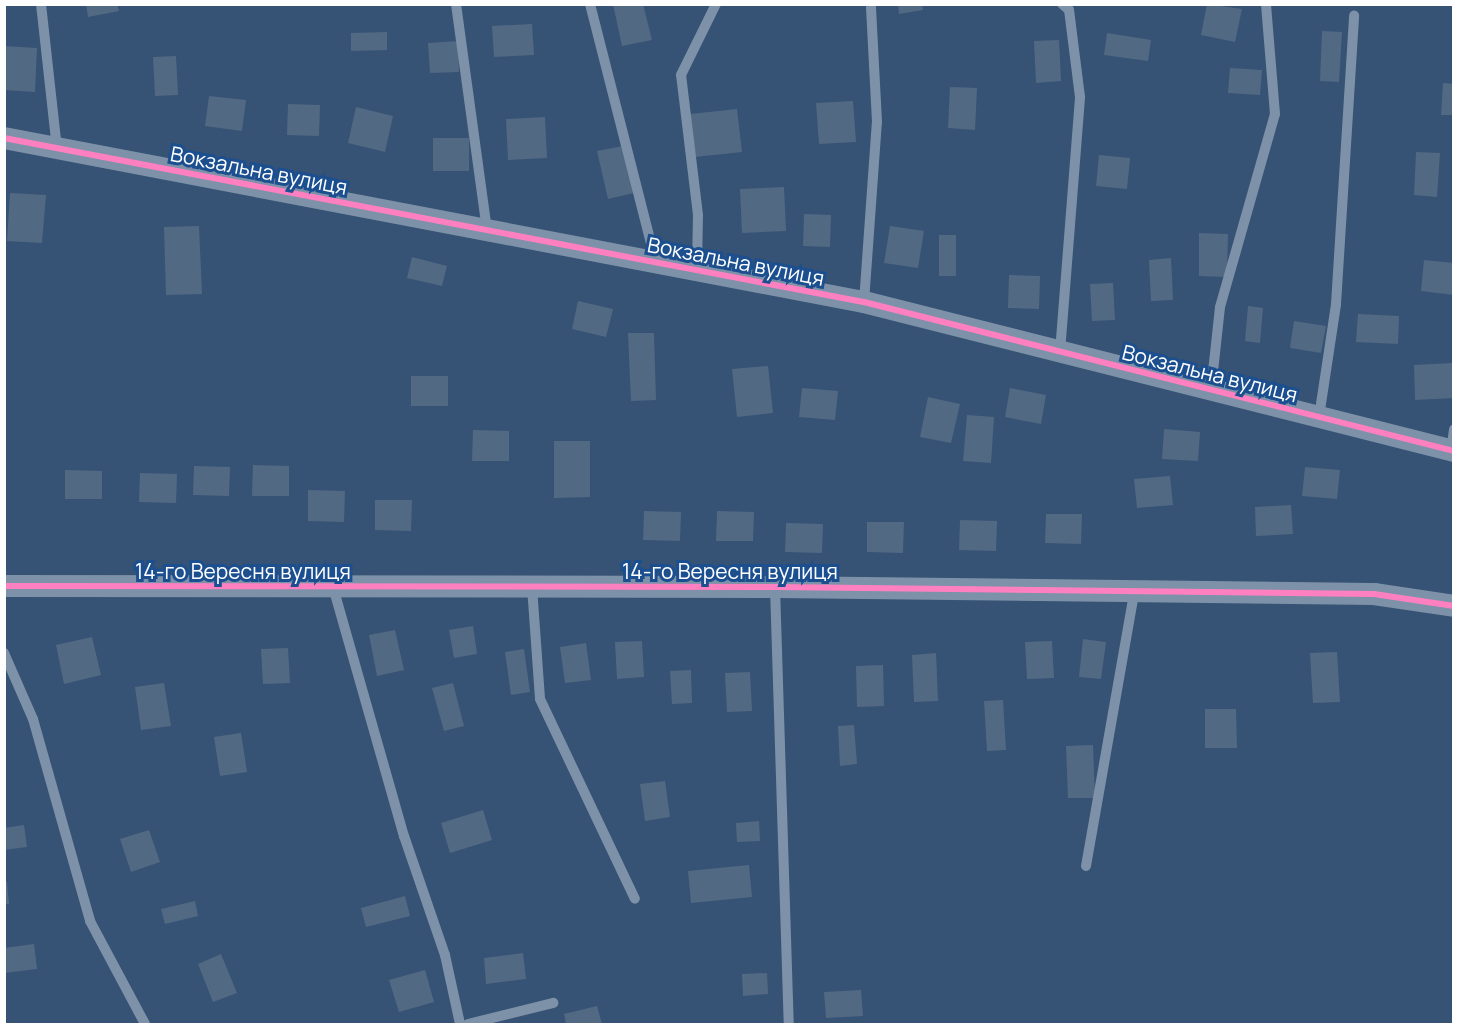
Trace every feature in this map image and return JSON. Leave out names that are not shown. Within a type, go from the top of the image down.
[{"type":"street","name":"Вокзальна вулиця","points":[[4,138],[864,303],[1319,417],[1453,444]]},
{"type":"street","name":"14-го Вересня вулиця","points":[[4,586],[774,587],[1134,594],[1374,594],[1454,606]]},
{"type":"lane","points":[[41,4],[57,148]]},
{"type":"lane","points":[[456,4],[487,230]]},
{"type":"lane","points":[[590,4],[656,262]]},
{"type":"lane","points":[[697,270],[698,215],[681,75],[716,4]]},
{"type":"lane","points":[[1060,352],[1080,96],[1069,10],[1062,4]]},
{"type":"lane","points":[[1211,390],[1220,307],[1275,114],[1266,4]]},
{"type":"lane","points":[[864,303],[877,122],[871,7]]},
{"type":"lane","points":[[1319,417],[1336,304],[1354,16]]},
{"type":"lane","name":"14-го Вересня вулиця","points":[[333,587],[404,836],[445,955],[460,1024]]},
{"type":"lane","points":[[532,587],[540,699],[635,899]]},
{"type":"lane","name":"14-го Вересня вулиця","points":[[774,587],[789,1024]]},
{"type":"lane","points":[[1086,866],[1134,594]]},
{"type":"lane","points":[[4,653],[33,719],[90,921],[145,1024]]},
{"type":"lane","points":[[468,1024],[553,1003]]},
{"type":"building","points":[[86,4],[117,4],[119,11],[88,17]]},
{"type":"building","points":[[613,4],[643,4],[652,40],[622,46]]},
{"type":"building","points":[[898,4],[922,4],[923,10],[899,14]]},
{"type":"building","points":[[1207,4],[1242,9],[1235,42],[1201,35]]},
{"type":"building","points":[[532,24],[534,55],[494,57],[492,26]]},
{"type":"building","points":[[1322,31],[1342,32],[1339,82],[1320,81]]},
{"type":"building","points":[[387,32],[387,50],[351,51],[351,33]]},
{"type":"building","points":[[1107,33],[1151,40],[1148,61],[1104,55]]},
{"type":"building","points":[[1059,40],[1061,81],[1036,83],[1034,41]]},
{"type":"building","points":[[458,41],[459,72],[430,73],[428,43]]},
{"type":"building","points":[[4,46],[37,48],[35,92],[4,90]]},
{"type":"building","points":[[176,56],[178,95],[155,96],[153,57]]},
{"type":"building","points":[[1230,68],[1262,70],[1260,95],[1228,93]]},
{"type":"building","points":[[1443,83],[1454,84],[1454,115],[1441,115]]},
{"type":"building","points":[[950,87],[977,88],[975,130],[948,128]]},
{"type":"building","points":[[209,96],[246,100],[242,131],[205,126]]},
{"type":"building","points":[[853,101],[856,142],[819,144],[816,103]]},
{"type":"building","points":[[288,104],[320,105],[319,136],[287,135]]},
{"type":"building","points":[[356,107],[393,116],[385,152],[348,143]]},
{"type":"building","points":[[737,109],[742,152],[695,157],[690,114]]},
{"type":"building","points":[[545,117],[547,158],[508,160],[506,119]]},
{"type":"building","points":[[433,138],[469,138],[469,171],[433,171]]},
{"type":"building","points":[[623,146],[634,193],[608,199],[597,151]]},
{"type":"building","points":[[1416,152],[1440,153],[1437,197],[1414,195]]},
{"type":"building","points":[[1099,155],[1130,158],[1127,189],[1096,186]]},
{"type":"building","points":[[784,187],[786,231],[742,233],[740,189]]},
{"type":"building","points":[[10,193],[46,195],[42,243],[7,241]]},
{"type":"building","points":[[804,214],[831,215],[830,247],[803,246]]},
{"type":"building","points":[[199,226],[202,294],[166,295],[164,227]]},
{"type":"building","points":[[890,226],[924,231],[918,268],[884,263]]},
{"type":"building","points":[[1199,233],[1228,234],[1227,277],[1199,276]]},
{"type":"building","points":[[939,235],[956,235],[956,276],[939,276]]},
{"type":"building","points":[[412,257],[447,266],[442,286],[407,278]]},
{"type":"building","points":[[1171,258],[1173,300],[1151,301],[1149,260]]},
{"type":"building","points":[[1424,260],[1454,263],[1454,295],[1421,291]]},
{"type":"building","points":[[1009,275],[1040,276],[1039,309],[1008,308]]},
{"type":"building","points":[[1113,283],[1115,320],[1092,321],[1090,284]]},
{"type":"building","points":[[578,301],[613,309],[606,337],[572,329]]},
{"type":"building","points":[[1248,306],[1263,308],[1260,343],[1245,341]]},
{"type":"building","points":[[1358,314],[1399,316],[1398,344],[1356,342]]},
{"type":"building","points":[[1294,321],[1326,326],[1321,353],[1290,348]]},
{"type":"building","points":[[628,333],[654,333],[656,400],[631,401]]},
{"type":"building","points":[[1452,363],[1454,398],[1415,400],[1414,365]]},
{"type":"building","points":[[768,366],[773,413],[737,417],[732,369]]},
{"type":"building","points":[[411,376],[448,376],[448,406],[411,406]]},
{"type":"building","points":[[802,388],[838,391],[835,420],[799,417]]},
{"type":"building","points":[[1010,388],[1046,395],[1041,424],[1005,417]]},
{"type":"building","points":[[928,397],[960,404],[951,443],[920,437]]},
{"type":"building","points":[[967,415],[994,417],[991,463],[963,461]]},
{"type":"building","points":[[1164,429],[1200,432],[1198,461],[1162,459]]},
{"type":"building","points":[[473,430],[509,431],[509,461],[472,461]]},
{"type":"building","points":[[554,441],[590,441],[590,497],[554,498]]},
{"type":"building","points":[[253,465],[289,466],[289,496],[252,496]]},
{"type":"building","points":[[194,466],[230,467],[229,496],[193,495]]},
{"type":"building","points":[[1305,467],[1340,470],[1337,499],[1302,496]]},
{"type":"building","points":[[65,470],[102,471],[102,499],[65,499]]},
{"type":"building","points":[[140,473],[177,474],[176,503],[139,502]]},
{"type":"building","points":[[1170,476],[1173,505],[1137,508],[1134,479]]},
{"type":"building","points":[[308,490],[345,491],[344,522],[308,521]]},
{"type":"building","points":[[375,500],[412,500],[411,531],[375,530]]},
{"type":"building","points":[[1291,505],[1293,534],[1256,536],[1255,507]]},
{"type":"building","points":[[644,511],[681,512],[680,541],[643,540]]},
{"type":"building","points":[[717,511],[754,512],[753,541],[716,541]]},
{"type":"building","points":[[1046,514],[1082,514],[1081,544],[1045,543]]},
{"type":"building","points":[[960,520],[997,521],[996,551],[959,550]]},
{"type":"building","points":[[867,522],[904,522],[903,553],[867,552]]},
{"type":"building","points":[[786,523],[823,524],[822,553],[785,552]]},
{"type":"building","points":[[473,626],[477,654],[454,658],[449,630]]},
{"type":"building","points":[[395,630],[404,670],[377,676],[369,635]]},
{"type":"building","points":[[92,637],[101,675],[64,684],[56,645]]},
{"type":"building","points":[[1083,639],[1106,642],[1101,679],[1079,677]]},
{"type":"building","points":[[642,641],[644,677],[617,679],[615,642]]},
{"type":"building","points":[[1052,641],[1054,678],[1027,679],[1025,642]]},
{"type":"building","points":[[586,643],[591,680],[565,683],[560,647]]},
{"type":"building","points":[[288,648],[290,683],[263,684],[261,649]]},
{"type":"building","points":[[524,649],[530,692],[511,695],[505,652]]},
{"type":"building","points":[[1337,652],[1340,702],[1313,703],[1310,653]]},
{"type":"building","points":[[936,653],[938,701],[914,702],[912,655]]},
{"type":"building","points":[[883,665],[884,706],[857,707],[856,666]]},
{"type":"building","points":[[691,670],[692,703],[672,704],[670,671]]},
{"type":"building","points":[[750,672],[752,711],[727,712],[725,673]]},
{"type":"building","points":[[164,683],[171,726],[141,730],[135,687]]},
{"type":"building","points":[[453,683],[464,726],[444,731],[432,688]]},
{"type":"building","points":[[1003,700],[1006,750],[987,751],[984,701]]},
{"type":"building","points":[[1205,709],[1236,709],[1237,748],[1205,748]]},
{"type":"building","points":[[854,725],[857,764],[840,766],[838,726]]},
{"type":"building","points":[[241,733],[247,772],[220,776],[214,737]]},
{"type":"building","points":[[1093,745],[1095,798],[1068,798],[1066,746]]},
{"type":"building","points":[[665,781],[670,817],[645,821],[640,784]]},
{"type":"building","points":[[483,810],[492,840],[450,853],[441,823]]},
{"type":"building","points":[[759,821],[760,841],[737,842],[736,823]]},
{"type":"building","points":[[24,825],[27,847],[4,850],[4,828]]},
{"type":"building","points":[[149,830],[160,862],[131,872],[120,839]]},
{"type":"building","points":[[749,865],[752,897],[691,903],[688,871]]},
{"type":"building","points":[[5,882],[7,882],[9,904],[5,904]]},
{"type":"building","points":[[405,896],[410,916],[366,927],[361,908]]},
{"type":"building","points":[[195,901],[198,916],[165,924],[161,909]]},
{"type":"building","points":[[34,944],[37,969],[4,973],[4,948]]},
{"type":"building","points":[[523,953],[526,979],[486,984],[484,958]]},
{"type":"building","points":[[221,954],[237,993],[213,1002],[198,964]]},
{"type":"building","points":[[425,970],[434,1002],[399,1012],[389,980]]},
{"type":"building","points":[[767,973],[768,994],[743,996],[742,974]]},
{"type":"building","points":[[861,990],[863,1016],[826,1018],[824,992]]},
{"type":"building","points":[[597,1006],[602,1024],[566,1024],[564,1014]]},
{"type":"cycle path","points":[[4,138],[864,302],[1454,451]]},
{"type":"cycle path","points":[[4,586],[775,587],[1374,594],[1454,606]]}]
